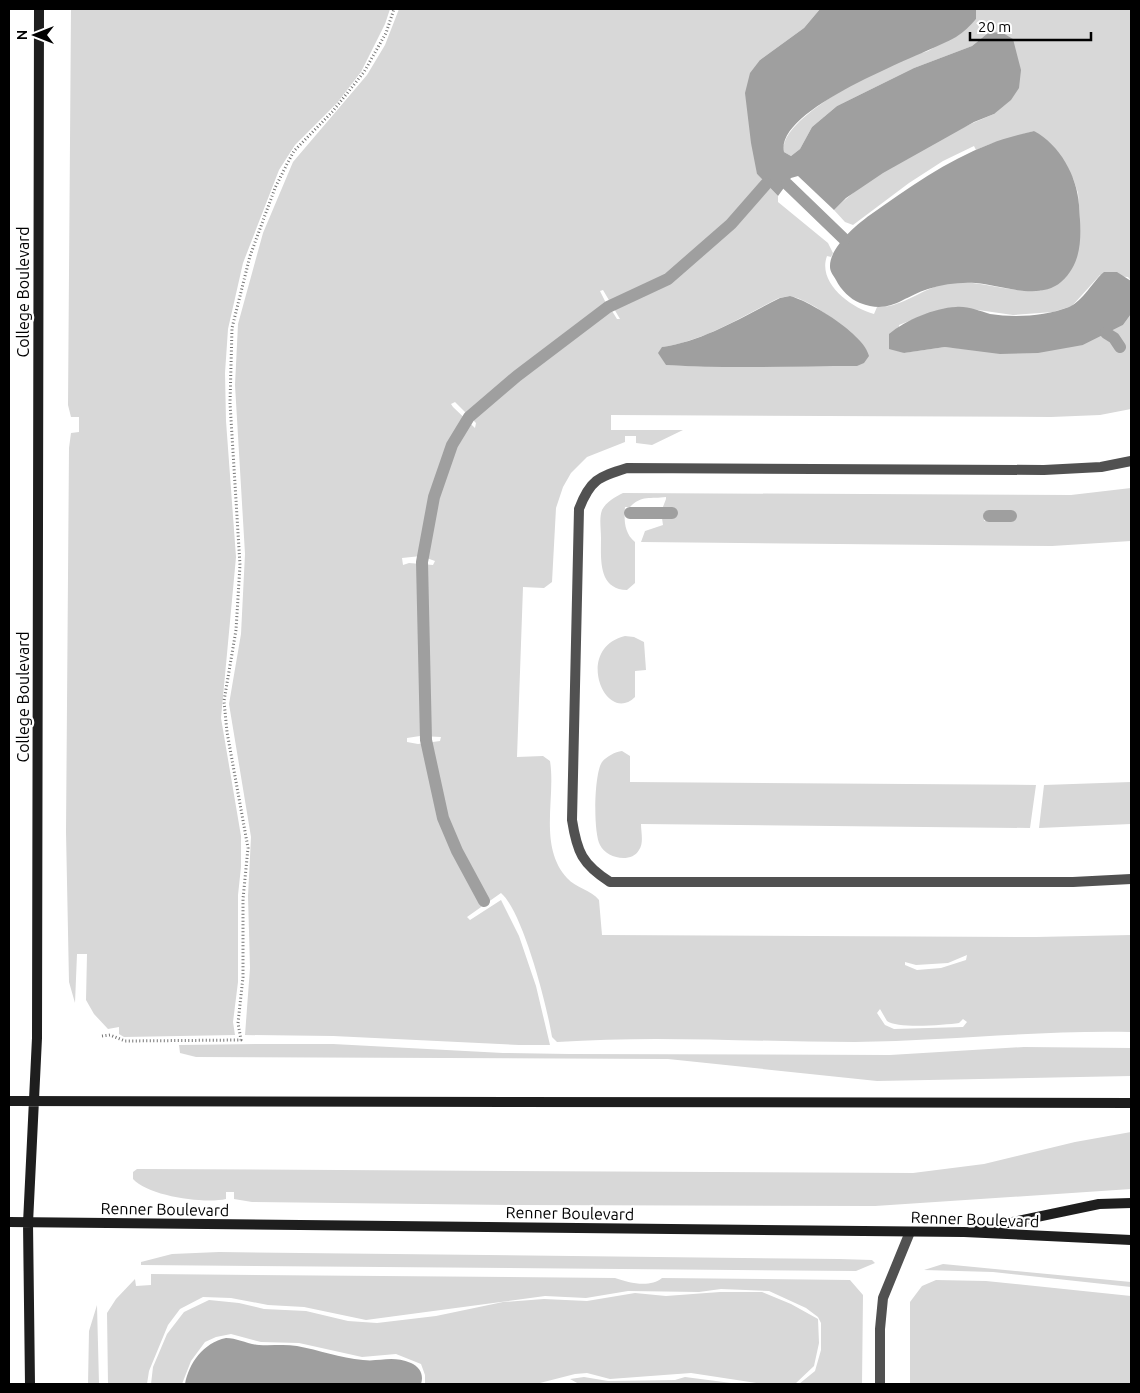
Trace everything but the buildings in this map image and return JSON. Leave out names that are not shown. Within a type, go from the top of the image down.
[{"type":"main road","name":"College Boulevard","points":[[30,1384],[28,1223],[37,1038],[39,9]]},
{"type":"main road","points":[[9,1101],[1131,1103]]},
{"type":"main road","points":[[964,1232],[1099,1204],[1131,1203]]},
{"type":"main road","name":"Renner Boulevard","points":[[9,1222],[964,1232],[1131,1240]]},
{"type":"lane","points":[[1131,461],[1101,467],[1044,470],[626,468],[603,475],[586,490],[579,509],[572,820],[576,845],[583,859],[593,871],[610,882],[1073,882],[1131,879]]},
{"type":"lane","points":[[880,1384],[880,1329],[883,1298],[910,1232]]},
{"type":"path","points":[[102,1036],[110,1036],[125,1041],[241,1040],[238,1023],[243,977],[243,899],[248,848],[227,732],[224,701],[236,630],[240,565],[230,403],[232,328],[250,256],[275,188],[287,164],[294,151],[355,85],[378,48],[394,9]]},
{"type":"shaded area","points":[[71,9],[390,9],[385,24],[361,72],[337,103],[295,145],[279,170],[243,263],[228,329],[225,373],[226,421],[236,557],[221,718],[241,836],[241,867],[238,895],[238,982],[233,1022],[235,1035],[124,1037],[119,1034],[119,1027],[108,1029],[94,1014],[86,1000],[87,954],[77,954],[75,1003],[69,982],[66,832],[69,448],[71,433],[79,432],[79,417],[71,417],[68,405]]},
{"type":"shaded area","points":[[399,9],[820,9],[804,28],[760,60],[757,174],[778,196],[778,202],[828,243],[833,253],[831,257],[827,256],[825,266],[831,285],[846,300],[874,314],[877,307],[896,304],[949,283],[975,283],[1018,290],[1041,291],[1080,218],[1078,193],[1073,178],[1034,131],[976,150],[974,146],[943,161],[909,183],[853,225],[845,222],[834,210],[868,182],[909,156],[954,132],[994,114],[988,33],[972,46],[914,68],[837,106],[812,127],[800,149],[791,156],[784,152],[786,138],[797,124],[814,109],[858,81],[940,44],[976,19],[976,9],[1131,9],[1131,281],[1128,277],[1100,275],[1072,306],[1053,312],[1013,315],[957,307],[924,315],[899,325],[903,353],[945,347],[968,349],[1083,345],[1123,325],[1131,314],[1131,409],[1100,415],[1051,417],[611,415],[611,430],[683,430],[652,445],[636,443],[636,436],[625,436],[625,442],[587,457],[571,473],[563,487],[556,508],[552,582],[544,588],[523,587],[517,757],[543,756],[550,761],[550,837],[553,851],[558,865],[567,878],[599,900],[602,935],[1036,937],[1131,935],[1131,1032],[855,1042],[631,1039],[557,1042],[552,1037],[533,960],[518,919],[501,893],[467,917],[470,920],[501,900],[519,936],[536,986],[550,1045],[333,1036],[245,1035],[250,968],[248,896],[251,837],[229,704],[241,634],[245,554],[235,385],[238,324],[263,233],[293,162],[367,75],[385,45]],"holes":[[[603,290],[620,319],[617,319],[612,311],[609,311],[604,306],[605,301],[600,291]],[[790,296],[799,299],[816,307],[854,336],[857,366],[714,367],[666,365],[662,347],[678,344],[707,334],[779,298]],[[455,402],[476,423],[475,428],[451,404]],[[421,556],[435,561],[433,565],[409,563],[403,565],[402,558]],[[420,736],[441,737],[440,741],[418,744],[407,742],[407,738]],[[967,955],[966,960],[941,968],[917,970],[905,965],[905,962],[916,965],[948,963]],[[880,1009],[887,1021],[900,1025],[952,1024],[959,1023],[963,1019],[967,1022],[963,1027],[894,1029],[885,1025],[877,1013]]]},
{"type":"shaded area","points":[[820,9],[976,9],[976,19],[956,37],[855,84],[826,101],[803,118],[787,135],[784,152],[791,156],[800,149],[812,127],[837,106],[914,68],[972,46],[988,33],[1001,32],[1013,39],[1021,70],[1019,88],[1011,100],[994,114],[974,122],[883,173],[846,198],[834,210],[798,176],[791,178],[778,196],[757,174],[745,93],[750,73],[760,60],[804,28]]},
{"type":"shaded area","points":[[1034,131],[1052,144],[1066,162],[1078,194],[1079,246],[1074,265],[1061,282],[1052,288],[1031,291],[976,283],[952,284],[928,289],[896,304],[880,307],[860,303],[843,291],[831,271],[831,260],[844,238],[858,225],[913,185],[958,158],[995,142]]},
{"type":"shaded area","points":[[1104,272],[1117,272],[1131,281],[1131,314],[1123,325],[1083,345],[1038,353],[1000,354],[945,347],[904,353],[889,349],[889,334],[930,312],[960,307],[990,314],[1020,316],[1040,314],[1069,307],[1083,296]]},
{"type":"shaded area","points":[[790,296],[799,299],[836,320],[858,338],[869,356],[864,363],[857,366],[738,367],[666,365],[658,353],[662,347],[708,334],[780,298]]},
{"type":"shaded area","points":[[1131,488],[1131,541],[1052,546],[641,542],[645,531],[663,525],[661,512],[666,497],[646,498],[634,503],[630,507],[625,507],[627,530],[635,542],[635,583],[627,590],[618,588],[606,579],[603,572],[601,513],[608,502],[623,493],[1071,495]],"holes":[[[984,512],[998,512],[998,520],[984,521]]]},
{"type":"shaded area","points":[[625,636],[634,637],[644,642],[646,670],[635,671],[635,697],[624,703],[614,702],[605,694],[600,682],[598,669],[601,655],[609,644]]},
{"type":"shaded area","points":[[622,751],[630,756],[630,782],[1036,785],[1030,828],[641,824],[641,847],[630,857],[619,858],[603,850],[600,845],[596,828],[595,803],[597,778],[602,762],[611,755]]},
{"type":"shaded area","points":[[1131,782],[1131,824],[1039,828],[1044,785]]},
{"type":"shaded area","points":[[333,1044],[503,1053],[569,1054],[890,1055],[1024,1047],[1131,1048],[1131,1076],[877,1081],[668,1059],[196,1057],[180,1053],[179,1045]]},
{"type":"shaded area","points":[[1131,1132],[1131,1189],[875,1206],[252,1202],[234,1199],[234,1192],[226,1192],[226,1199],[216,1200],[177,1197],[151,1190],[133,1179],[133,1172],[137,1169],[913,1173],[984,1164],[1075,1142]]},
{"type":"shaded area","points":[[219,1252],[839,1259],[872,1260],[875,1263],[856,1271],[141,1265],[141,1262],[172,1254]]},
{"type":"shaded area","points":[[943,1264],[1131,1282],[1131,1287],[993,1272],[924,1270]]},
{"type":"shaded area","points":[[151,1274],[615,1278],[646,1284],[662,1278],[850,1280],[863,1295],[862,1384],[799,1384],[815,1371],[821,1350],[821,1323],[818,1317],[806,1308],[769,1291],[721,1289],[699,1292],[628,1291],[586,1298],[545,1296],[366,1320],[304,1307],[268,1305],[231,1298],[203,1297],[180,1309],[168,1325],[149,1371],[147,1384],[108,1384],[107,1313],[116,1299],[135,1279],[136,1286],[151,1285]]},
{"type":"shaded area","points":[[936,1280],[986,1281],[1131,1296],[1131,1384],[910,1384],[910,1302],[922,1286]]},
{"type":"shaded area","points":[[720,1292],[762,1292],[791,1304],[818,1319],[819,1343],[814,1366],[795,1384],[763,1384],[691,1373],[610,1379],[587,1373],[575,1374],[536,1384],[425,1384],[425,1375],[421,1364],[396,1354],[362,1357],[299,1343],[261,1342],[231,1334],[216,1337],[205,1342],[191,1361],[182,1384],[151,1384],[153,1367],[167,1334],[184,1312],[209,1300],[239,1303],[264,1309],[306,1311],[348,1321],[377,1323],[436,1316],[503,1302],[544,1299],[587,1301],[635,1293],[666,1296]]},
{"type":"shaded area","points":[[97,1305],[99,1384],[88,1384],[89,1331]]},
{"type":"shaded area","points":[[226,1338],[259,1345],[297,1346],[354,1359],[398,1359],[411,1363],[419,1369],[422,1374],[422,1381],[421,1384],[185,1384],[190,1369],[198,1355],[210,1344]]},
{"type":"shaded area","points":[[584,1377],[608,1381],[675,1380],[685,1377],[739,1384],[579,1384],[570,1379]]},
{"type":"waterway","points":[[484,901],[457,851],[443,818],[426,740],[422,562],[434,497],[452,445],[469,417],[517,376],[608,307],[668,279],[731,224],[766,184]]},
{"type":"waterway","points":[[787,184],[844,239]]},
{"type":"waterway","points":[[1106,333],[1114,338],[1120,347]]},
{"type":"waterway","points":[[630,513],[672,513]]},
{"type":"waterway","points":[[989,516],[1011,516]]}]
